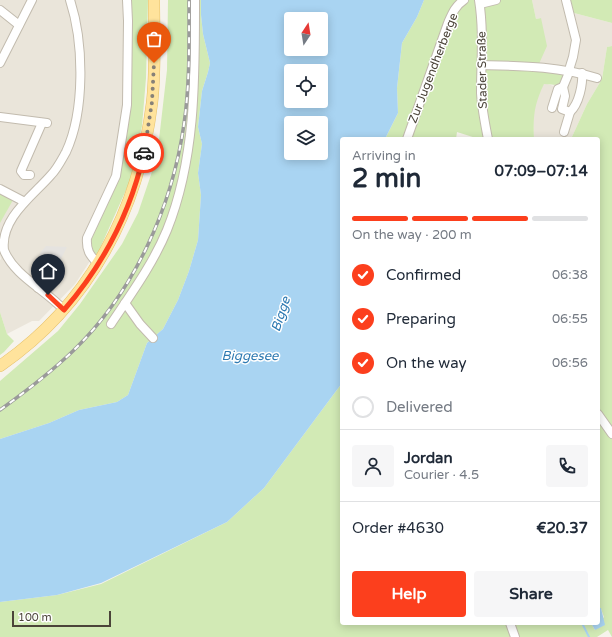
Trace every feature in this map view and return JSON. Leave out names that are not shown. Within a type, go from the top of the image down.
[{"type":"main road","points":[[0,366],[26,346],[64,310],[98,264],[122,220],[136,182],[146,142],[152,102],[154,75],[154,0]]},
{"type":"street","points":[[1,58],[32,0]]},
{"type":"street","points":[[64,310],[57,302],[26,278],[9,260],[2,243],[6,222],[23,201],[52,174],[66,152],[74,127],[79,95],[80,52],[77,27],[70,0]]},
{"type":"street","points":[[98,264],[92,258],[87,248],[87,238],[116,176],[127,105],[127,0]]},
{"type":"street","points":[[111,324],[154,256],[167,230],[181,184],[191,131],[194,64],[194,0]]},
{"type":"street","name":"Zur Jugendherberge","points":[[408,137],[448,23],[455,9],[464,0]]},
{"type":"street","points":[[479,2],[496,0]]},
{"type":"street","points":[[566,0],[576,40],[573,57],[563,87],[565,96],[562,109],[570,112]]},
{"type":"street","name":"Stader Straße","points":[[479,2],[482,27],[481,95],[488,137]]},
{"type":"street","points":[[0,10],[19,25]]},
{"type":"street","points":[[481,65],[538,67],[569,70],[597,78]]},
{"type":"street","points":[[564,132],[570,112],[573,109],[579,94],[582,82],[582,73]]},
{"type":"street","points":[[552,108],[558,90],[563,87]]},
{"type":"street","points":[[0,117],[45,123],[21,172],[24,175],[30,175]]},
{"type":"street","points":[[0,189],[23,201]]},
{"type":"street","points":[[38,288],[47,271]]},
{"type":"street","points":[[125,303],[140,324],[153,338]]},
{"type":"street","points":[[600,417],[612,434]]},
{"type":"street","points":[[511,625],[515,637]]},
{"type":"shaded area","points":[[0,0],[126,0],[127,105],[116,176],[87,238],[92,258],[75,284],[39,321],[32,321],[7,334],[0,312]]},
{"type":"shaded area","points":[[532,0],[569,0],[574,13],[612,23],[612,46],[607,47],[602,79],[587,104],[572,137],[534,137],[533,115],[537,98],[544,83],[554,86],[538,67],[541,18],[536,19]]},
{"type":"shaded area","points":[[46,246],[67,247],[54,273],[49,274],[46,268],[39,261],[40,253]]},
{"type":"green space","points":[[130,0],[148,0],[146,78],[142,126],[130,181],[97,255],[90,249],[91,240],[119,178]]},
{"type":"green space","points":[[168,0],[201,0],[203,34],[210,63],[202,91],[198,127],[202,144],[198,173],[201,195],[198,240],[189,271],[178,300],[163,329],[147,343],[128,395],[117,402],[79,410],[49,423],[0,439],[0,381],[58,331],[80,304],[122,244],[138,213],[157,157],[167,70]]},
{"type":"green space","points":[[424,0],[532,0],[536,19],[541,18],[547,46],[538,66],[569,70],[563,81],[558,85],[544,84],[538,98],[535,111],[534,137],[473,137],[457,132],[456,137],[386,137],[398,113],[397,88],[402,43],[417,17]]},
{"type":"green space","points":[[569,0],[612,0],[612,23],[574,13]]},
{"type":"green space","points":[[612,46],[612,637],[608,630],[597,637],[0,637],[0,602],[57,595],[101,584],[227,522],[264,488],[340,386],[340,625],[592,625],[595,630],[600,625],[604,617],[600,609],[600,137],[572,137],[587,104],[602,79],[607,47]]},
{"type":"green space","points":[[0,193],[13,200],[0,223]]},
{"type":"green space","points":[[0,312],[7,334],[14,341],[0,355]]},
{"type":"water","name":"Biggesee","points":[[201,0],[424,0],[417,17],[402,43],[397,88],[398,113],[386,137],[340,137],[340,386],[264,488],[227,522],[101,583],[57,595],[0,602],[0,439],[49,423],[79,410],[117,402],[128,395],[147,343],[163,329],[178,300],[189,271],[198,240],[201,195],[198,173],[202,144],[198,127],[202,91],[210,63],[203,34]]},
{"type":"water","points":[[601,608],[605,625],[595,630],[592,625],[600,625]]},
{"type":"waterway","points":[[583,625],[589,637]]},
{"type":"railway","points":[[0,410],[55,367],[95,328],[132,275],[147,247],[160,217],[170,187],[184,124],[188,78],[189,0]]},
{"type":"way so far","points":[[144,153],[152,102],[154,63]]},
{"type":"route","points":[[48,295],[64,310],[98,264],[122,220],[131,198],[144,153]]},
{"type":"water label","name":"Bigge","points":[[280,314]]}]
